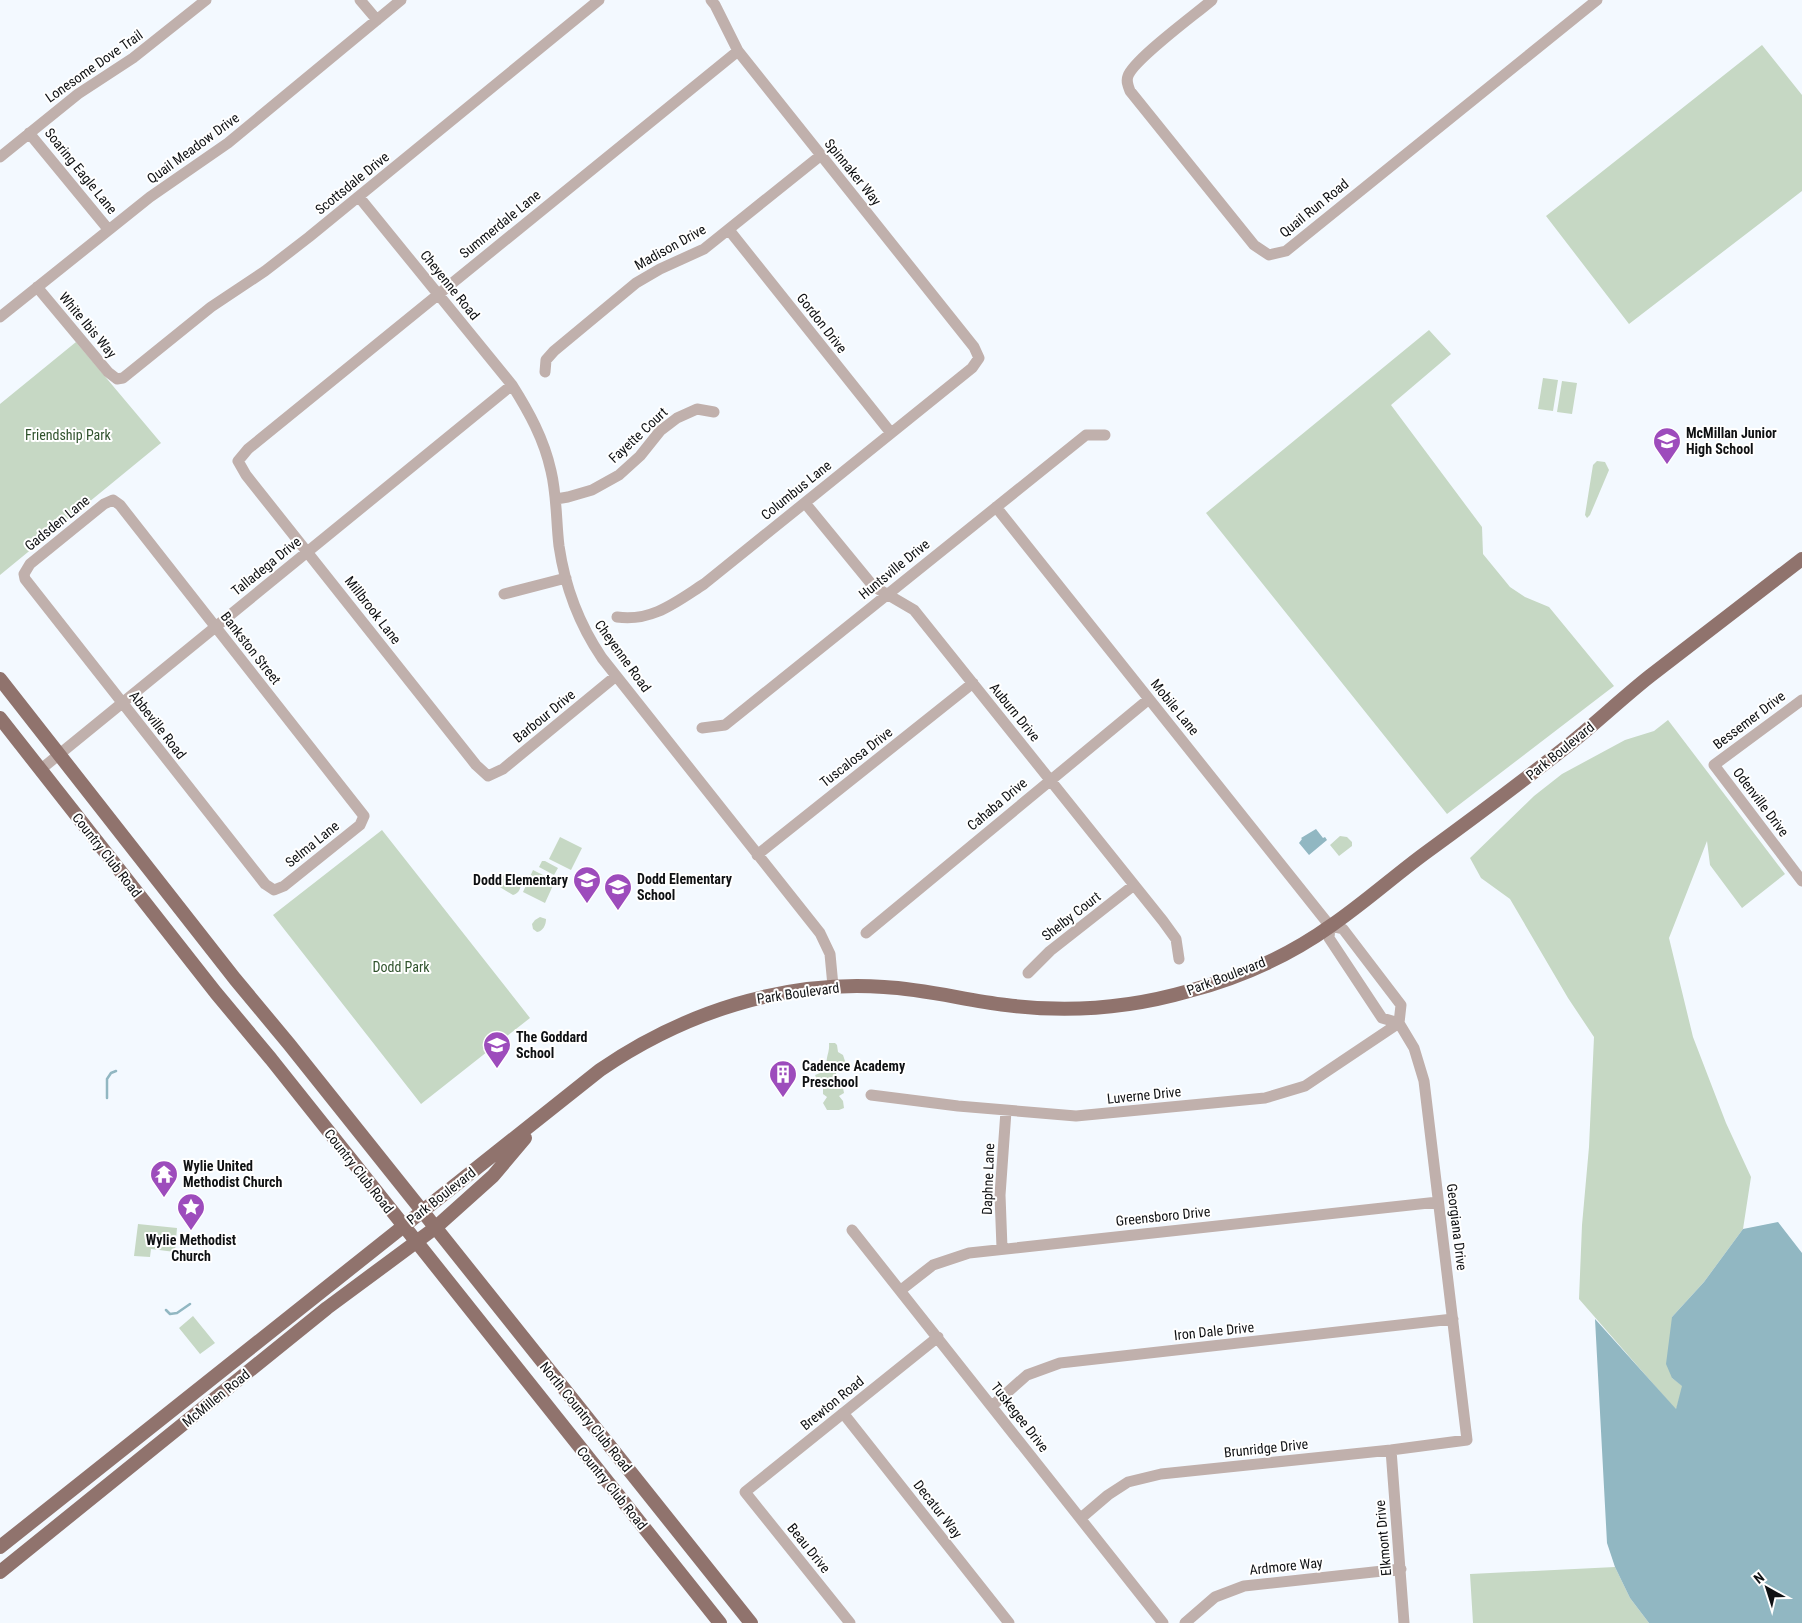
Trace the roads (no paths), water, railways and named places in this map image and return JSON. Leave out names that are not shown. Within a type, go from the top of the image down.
[{"type":"main road","name":"Park Boulevard","points":[[403,1226],[609,1064],[658,1035],[712,1012],[790,991],[833,986],[905,989],[1023,1007],[1065,1008],[1116,1005],[1168,997],[1214,983],[1274,958],[1310,940],[1424,854],[1454,834],[1802,559]]},
{"type":"main road","name":"Country Club Road","points":[[0,679],[235,979],[422,1212]]},
{"type":"main road","name":"Country Club Road","points":[[0,718],[216,993],[720,1623]]},
{"type":"main road","points":[[253,1037],[271,1022]]},
{"type":"main road","name":"Park Boulevard","points":[[435,1228],[493,1176],[550,1110]]},
{"type":"main road","name":"North Country Club Road","points":[[422,1212],[750,1623]]},
{"type":"main road","name":"McMillen Road","points":[[0,1547],[403,1226]]},
{"type":"main road","name":"McMillen Road","points":[[0,1572],[320,1314],[435,1228]]},
{"type":"street","name":"Lonesome Dove Trail","points":[[0,157],[78,94],[133,58],[206,0]]},
{"type":"street","points":[[360,0],[376,20]]},
{"type":"street","name":"Quail Meadow Drive","points":[[0,317],[108,229],[165,186],[228,143],[401,0]]},
{"type":"street","name":"Scottsdale Drive","points":[[117,379],[128,375],[211,307],[265,271],[359,197],[599,0]]},
{"type":"street","name":"Spinnaker Way","points":[[711,0],[738,52],[974,347],[979,358]]},
{"type":"street","name":"Quail Run Road","points":[[1212,0],[1142,58],[1128,76],[1128,84],[1130,91],[1254,245],[1269,255],[1286,251],[1597,0]]},
{"type":"street","name":"Summerdale Lane","points":[[238,461],[248,449],[438,293],[738,52]]},
{"type":"street","name":"Soaring Eagle Lane","points":[[29,133],[108,229]]},
{"type":"street","name":"Madison Drive","points":[[545,372],[546,360],[554,351],[636,283],[660,269],[704,249],[820,156]]},
{"type":"street","name":"Cheyenne Road","points":[[359,197],[512,385],[530,413],[542,439],[551,470],[556,499],[559,546],[566,578],[576,613],[588,638],[826,943],[832,965],[833,986]]},
{"type":"street","name":"Gordon Drive","points":[[729,230],[891,434]]},
{"type":"street","name":"White Ibis Way","points":[[38,287],[108,372],[117,379]]},
{"type":"street","name":"Columbus Lane","points":[[617,618],[631,619],[648,616],[704,584],[972,368],[979,358]]},
{"type":"street","name":"Talladega Drive","points":[[40,770],[512,385]]},
{"type":"street","name":"Fayette Court","points":[[556,499],[592,490],[619,475],[676,418],[697,409],[714,412]]},
{"type":"street","name":"Huntsville Drive","points":[[702,728],[725,725],[1086,435],[1105,435]]},
{"type":"street","name":"Millbrook Lane","points":[[238,461],[246,475],[476,765],[488,776]]},
{"type":"street","name":"Gadsden Lane","points":[[24,574],[30,564],[104,504],[113,500]]},
{"type":"street","name":"Bankston Street","points":[[113,500],[120,505],[364,816]]},
{"type":"street","name":"Auburn Drive","points":[[805,503],[873,586],[914,610],[1176,939],[1179,959]]},
{"type":"street","name":"Mobile Lane","points":[[996,507],[1330,926]]},
{"type":"street","name":"Abbeville Road","points":[[24,574],[28,584],[265,884],[274,890]]},
{"type":"street","points":[[504,594],[566,578]]},
{"type":"street","name":"Barbour Drive","points":[[488,776],[503,769],[616,676]]},
{"type":"street","name":"Tuscalosa Drive","points":[[757,855],[973,683]]},
{"type":"street","name":"Cahaba Drive","points":[[866,932],[1149,699]]},
{"type":"street","name":"Bessemer Drive","points":[[1714,765],[1802,700]]},
{"type":"street","name":"Odenville Drive","points":[[1714,765],[1802,881]]},
{"type":"street","name":"Selma Lane","points":[[274,890],[284,886],[360,825],[364,816]]},
{"type":"street","name":"Shelby Court","points":[[1028,973],[1050,951],[1134,885]]},
{"type":"street","name":"Georgiana Drive","points":[[1398,1023],[1401,1005],[1343,929],[1330,926],[1330,938],[1382,1018],[1398,1023],[1414,1048],[1424,1081],[1467,1440]]},
{"type":"street","name":"Luverne Drive","points":[[871,1095],[1006,1111],[1076,1116],[1265,1098],[1305,1086],[1398,1023]]},
{"type":"street","name":"Daphne Lane","points":[[1002,1248],[1000,1195],[1006,1111]]},
{"type":"street","name":"Greensboro Drive","points":[[901,1290],[933,1265],[969,1253],[1438,1202]]},
{"type":"street","name":"Tuskegee Drive","points":[[852,1230],[1163,1623]]},
{"type":"street","name":"Iron Dale Drive","points":[[992,1406],[1027,1375],[1060,1363],[1454,1319]]},
{"type":"street","name":"Brewton Road","points":[[745,1492],[938,1337]]},
{"type":"street","name":"Decatur Way","points":[[843,1413],[1009,1623]]},
{"type":"street","name":"Brunridge Drive","points":[[1081,1518],[1108,1495],[1128,1482],[1161,1474],[1391,1450],[1467,1440]]},
{"type":"street","name":"Elkmont Drive","points":[[1391,1450],[1404,1623]]},
{"type":"street","name":"Beau Drive","points":[[745,1492],[850,1623]]},
{"type":"street","name":"Ardmore Way","points":[[1186,1623],[1215,1597],[1244,1586],[1401,1568]]},
{"type":"water","points":[[1316,829],[1327,840],[1309,855],[1299,843],[1301,838]]},
{"type":"water","points":[[1778,1222],[1802,1253],[1802,1623],[1649,1623],[1630,1598],[1615,1567],[1607,1543],[1595,1319],[1676,1409],[1682,1386],[1672,1378],[1666,1364],[1672,1317],[1704,1282],[1743,1229]]},
{"type":"waterway","points":[[107,1098],[107,1079],[111,1073],[116,1071]]},
{"type":"waterway","points":[[166,1310],[170,1314],[177,1313],[190,1304]]},
{"type":"place","name":"McMillan Junior High School","points":[[1667,465]]},
{"type":"place","name":"Dodd Elementary","points":[[587,904]]},
{"type":"place","name":"Dodd Elementary School","points":[[618,911]]},
{"type":"place","name":"The Goddard School","points":[[497,1069]]},
{"type":"place","name":"Cadence Academy Preschool","points":[[783,1098]]},
{"type":"place","name":"Wylie United Methodist Church","points":[[164,1198]]},
{"type":"place","name":"Wylie Methodist Church","points":[[191,1231]]},
{"type":"park label","name":"Friendship Park","points":[[68,435]]},
{"type":"park label","name":"Dodd Park","points":[[401,967]]}]
